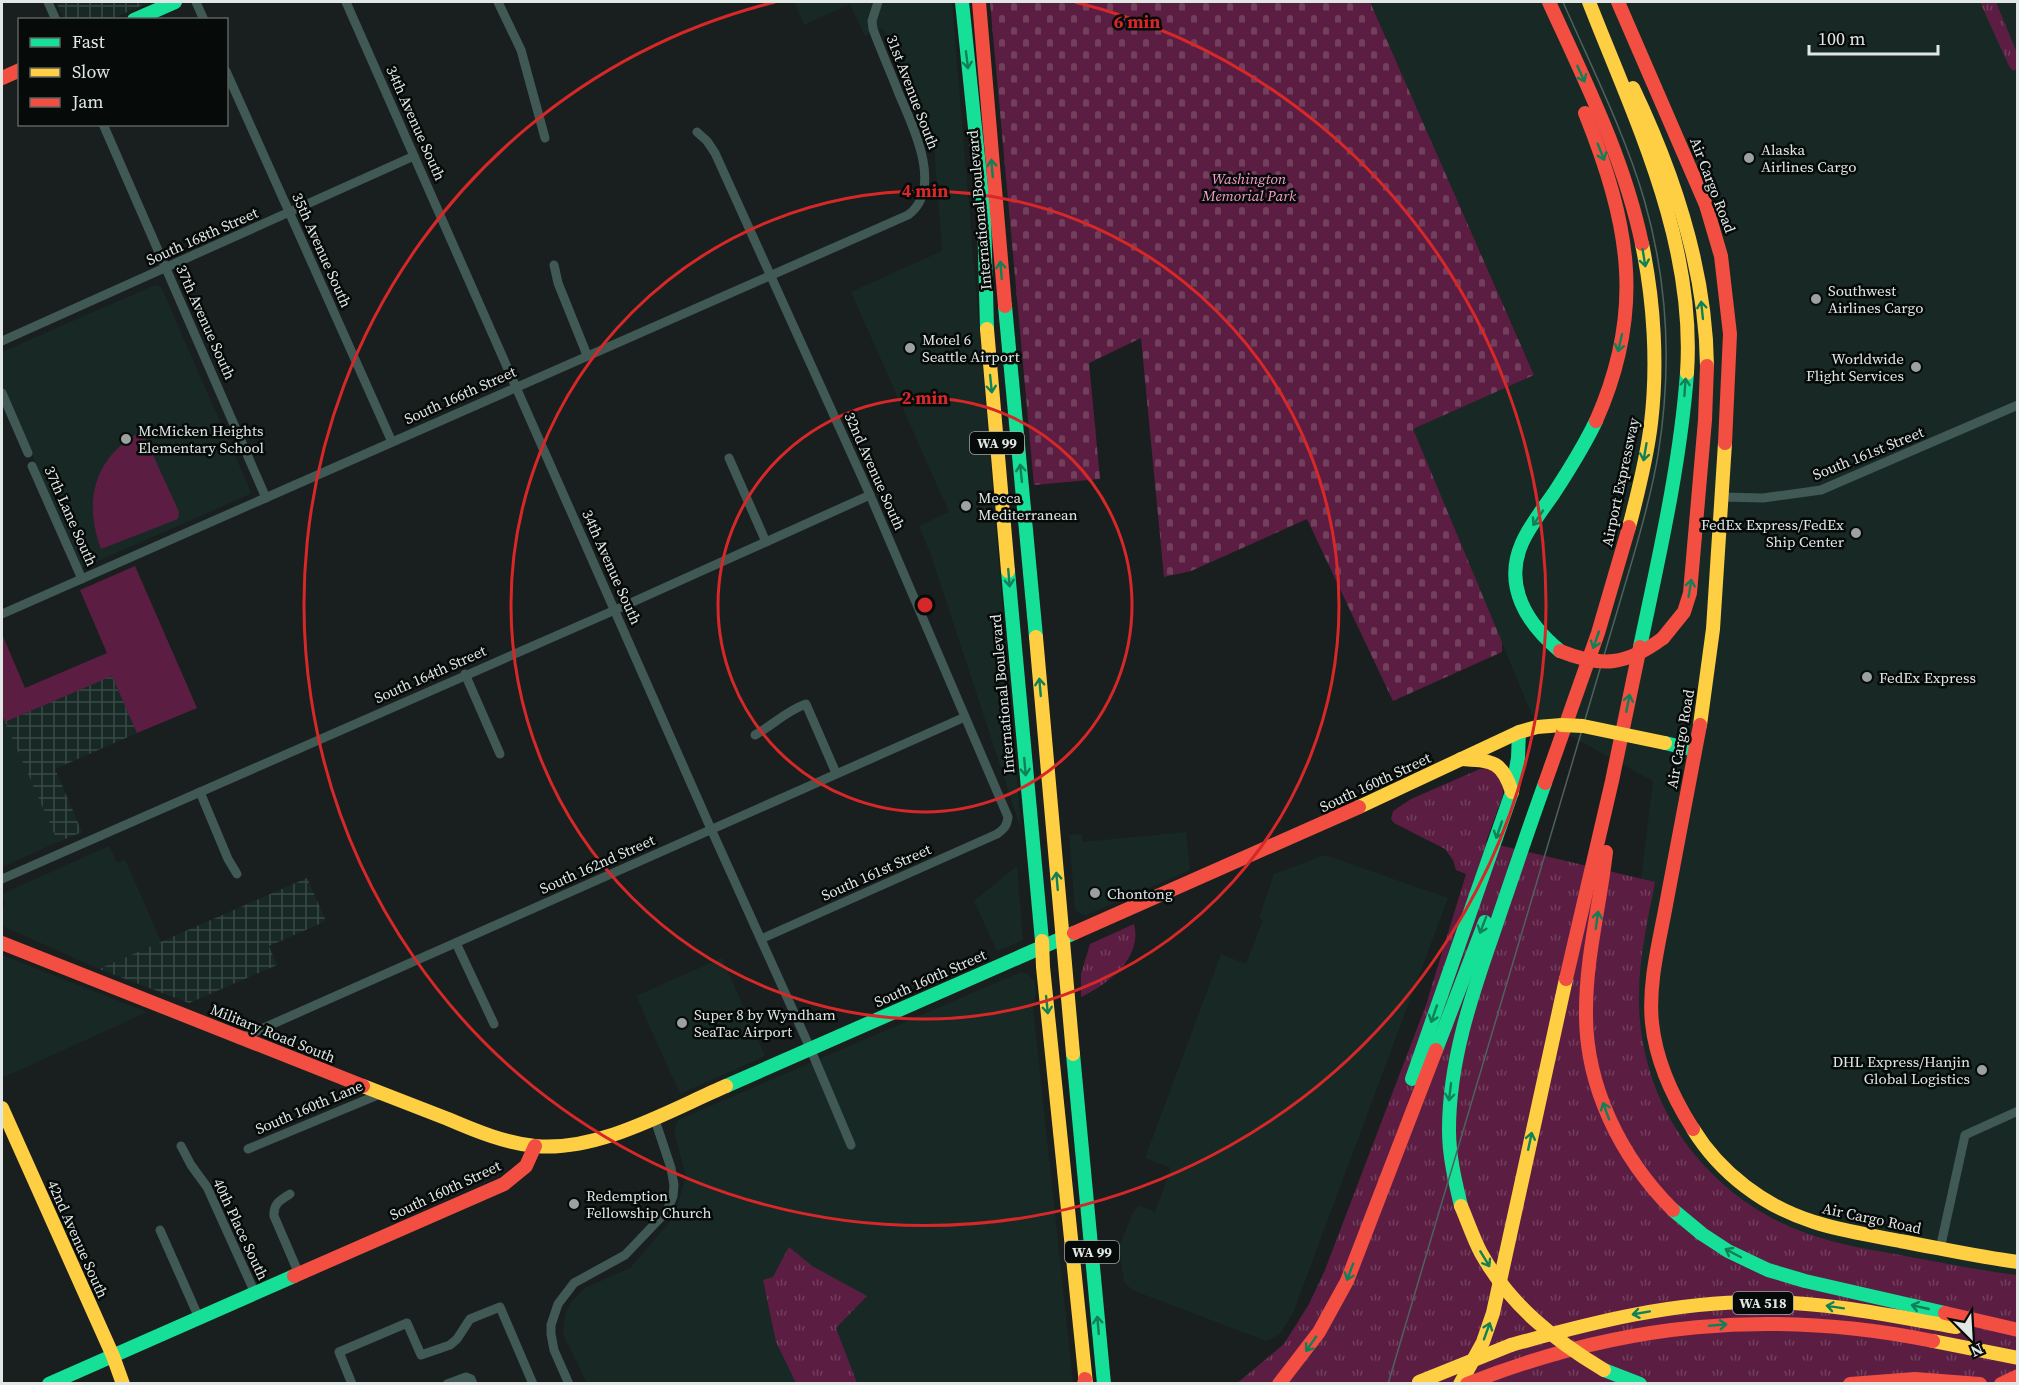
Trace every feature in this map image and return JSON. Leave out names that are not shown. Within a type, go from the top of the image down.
[{"type":"main road","points":[[139,18],[175,2]]},
{"type":"main road","name":"International Boulevard","points":[[962,2],[984,215],[990,372],[1085,1382]]},
{"type":"main road","name":"International Boulevard","points":[[979,2],[1062,939],[1104,1383]]},
{"type":"main road","points":[[1537,2],[1607,168],[1621,216],[1627,270],[1626,318],[1606,398],[1590,435],[1520,546],[1514,577],[1523,610],[1544,639],[1560,651],[1590,663],[1613,663],[1647,651],[1663,638],[1684,612],[1690,593],[1706,406],[1707,360],[1700,298],[1683,219],[1668,168],[1645,111],[1589,2]]},
{"type":"main road","name":"Airport Expressway","points":[[1540,795],[1597,639],[1640,486],[1653,410],[1654,346],[1650,296],[1631,199],[1616,154],[1549,2]]},
{"type":"main road","points":[[1460,1383],[1483,1342],[1493,1313],[1571,955],[1612,781],[1675,479],[1683,424],[1688,352],[1683,289],[1673,230],[1664,196],[1589,2]]},
{"type":"main road","name":"Air Cargo Road","points":[[1618,2],[1706,205],[1721,256],[1730,334],[1713,629],[1704,702],[1655,965],[1652,994],[1652,1024],[1659,1055],[1675,1098],[1701,1142],[1736,1179],[1785,1211],[1818,1225],[2018,1262]]},
{"type":"main road","points":[[2,78],[18,71]]},
{"type":"main road","name":"South 160th Street","points":[[49,1383],[504,1184],[526,1166],[535,1146],[586,1142],[612,1135],[1308,831],[1519,732],[1550,725],[1583,726],[1695,750]]},
{"type":"main road","points":[[1362,1242],[1372,1195],[1512,792],[1518,758],[1519,732]]},
{"type":"main road","points":[[1461,759],[1485,760],[1499,764],[1508,774],[1512,792]]},
{"type":"main road","points":[[1612,781],[1604,864],[1586,997],[1586,1034],[1590,1062],[1613,1131],[1634,1166],[1663,1202],[1698,1232],[1729,1252],[1760,1267],[1809,1281],[2018,1330]]},
{"type":"main road","points":[[1540,795],[1474,990],[1458,1045],[1448,1108],[1449,1145],[1454,1185],[1482,1254],[1518,1305],[1534,1323],[1571,1351],[1604,1370],[1640,1383]]},
{"type":"main road","points":[[1279,1383],[1319,1332],[1347,1281],[1523,821],[1540,795]]},
{"type":"main road","name":"Military Road South","points":[[2,943],[490,1136],[535,1146]]},
{"type":"main road","name":"42nd Avenue South","points":[[2,1108],[123,1383]]},
{"type":"main road","name":"WA 518","points":[[1417,1383],[1511,1345],[1597,1321],[1677,1307],[1736,1302],[1820,1305],[2018,1336]]},
{"type":"main road","name":"WA 518","points":[[1467,1383],[1517,1364],[1599,1342],[1651,1332],[1723,1324],[1802,1324],[1866,1329],[2018,1358]]},
{"type":"main road","points":[[2001,1383],[2018,1376]]},
{"type":"main road","points":[[1850,1383],[1911,1377],[1944,1378],[1980,1383]]},
{"type":"street","points":[[48,2],[55,18]]},
{"type":"street","points":[[196,2],[203,18]]},
{"type":"street","name":"34th Avenue South","points":[[346,2],[851,1145]]},
{"type":"street","points":[[498,2],[521,50],[545,138]]},
{"type":"street","name":"31st Avenue South","points":[[878,2],[874,10],[872,25],[918,140],[924,167],[923,195]]},
{"type":"street","name":"35th Avenue South","points":[[228,76],[392,442]]},
{"type":"street","name":"37th Avenue South","points":[[104,126],[266,498]]},
{"type":"street","name":"32nd Avenue South","points":[[697,132],[715,153],[870,495],[1006,810],[1007,824],[1003,830]]},
{"type":"street","name":"South 168th Street","points":[[3,338],[166,268],[414,156]]},
{"type":"street","name":"South 166th Street","points":[[2,614],[516,386],[902,219],[914,210],[923,195]]},
{"type":"street","points":[[554,265],[558,283],[587,355]]},
{"type":"street","name":"37th Lane South","points":[[2,393],[28,453]]},
{"type":"street","name":"South 161st Street","points":[[1722,496],[1763,498],[1821,490],[2018,405]]},
{"type":"street","points":[[729,458],[766,542]]},
{"type":"street","name":"37th Lane South","points":[[32,466],[82,579]]},
{"type":"street","name":"South 164th Street","points":[[2,879],[615,610],[870,495]]},
{"type":"street","points":[[465,674],[500,754]]},
{"type":"street","points":[[755,735],[774,724],[789,710],[806,704],[836,773]]},
{"type":"street","name":"South 162nd Street","points":[[240,1038],[965,717]]},
{"type":"street","points":[[200,792],[228,860],[237,874]]},
{"type":"street","name":"South 161st Street","points":[[760,939],[1003,830]]},
{"type":"street","points":[[456,943],[494,1024]]},
{"type":"street","name":"South 160th Lane","points":[[248,1149],[380,1094]]},
{"type":"street","points":[[1940,1249],[1965,1135],[2018,1111]]},
{"type":"street","points":[[570,1383],[554,1350],[551,1334],[551,1325],[558,1304],[574,1283],[625,1255],[667,1211],[673,1196],[671,1168],[654,1117]]},
{"type":"street","name":"40th Place South","points":[[182,1146],[191,1165],[207,1187],[255,1293]]},
{"type":"street","points":[[290,1194],[276,1204],[273,1210],[299,1274]]},
{"type":"street","points":[[160,1230],[199,1318]]},
{"type":"street","points":[[352,1383],[339,1352],[407,1323],[421,1355],[450,1345],[457,1340],[470,1319],[500,1307],[533,1383]]},
{"type":"street","points":[[447,1383],[466,1377],[473,1383]]},
{"type":"shaded area","points":[[56,2],[150,2],[114,18],[64,18]]},
{"type":"shaded area","points":[[794,2],[952,2],[1021,829],[931,555],[919,526],[949,512],[851,292],[942,251],[934,145],[883,28],[865,36],[850,4],[804,25]]},
{"type":"shaded area","points":[[1370,2],[2017,2],[2017,1283],[1783,1240],[1706,1187],[1651,1118],[1624,1019],[1653,781],[1532,715],[1413,429],[1534,374]]},
{"type":"shaded area","name":"McMicken Heights Elementary School","points":[[155,285],[161,287],[250,494],[82,568],[2,387],[2,352]]},
{"type":"shaded area","points":[[112,675],[137,733],[55,769],[82,832],[58,842],[5,722]]},
{"type":"shaded area","points":[[2,715],[58,842],[2,867]]},
{"type":"shaded area","points":[[1186,832],[1190,870],[1086,915],[1075,910],[1069,835],[1082,834],[1083,842]]},
{"type":"shaded area","points":[[109,846],[117,863],[125,859],[161,942],[99,969],[2,926],[5,902],[2,894]]},
{"type":"shaded area","points":[[1325,855],[1448,898],[1293,1313],[1280,1334],[1266,1341],[1132,1290],[1124,1282],[1119,1247],[1138,1205],[1155,1212],[1171,1168],[1145,1158],[1221,954],[1246,964],[1263,920],[1259,918],[1274,874]]},
{"type":"shaded area","points":[[1017,866],[1023,940],[997,951],[974,901]]},
{"type":"shaded area","points":[[307,878],[326,921],[269,946],[277,965],[189,1003],[99,969]]},
{"type":"shaded area","points":[[2,955],[147,1012],[2,1078]]},
{"type":"shaded area","points":[[722,958],[765,1056],[680,1094],[636,996]]},
{"type":"shaded area","points":[[1021,972],[1028,974],[1034,981],[1036,993],[1033,1007],[1073,1383],[857,1383],[812,1266],[763,1280],[776,1342],[796,1383],[587,1383],[563,1334],[565,1315],[571,1302],[585,1288],[630,1268],[674,1217],[686,1176],[674,1132],[678,1120]]},
{"type":"green space","name":"Washington Memorial Park","points":[[990,2],[1370,2],[1534,375],[1413,429],[1502,642],[1502,652],[1393,701],[1307,519],[1191,571],[1164,577],[1141,338],[1089,363],[1100,479],[1034,485]]},
{"type":"green space","points":[[1980,2],[1996,2],[2017,53],[2017,70],[2012,70],[2008,64]]},
{"type":"green space","points":[[142,431],[179,512],[178,519],[101,549],[93,514],[93,497],[97,481],[103,467],[113,454]]},
{"type":"green space","points":[[135,566],[197,708],[137,733],[112,676],[5,722],[2,715],[2,634],[25,688],[107,653],[80,590]]},
{"type":"green space","points":[[1488,768],[1504,779],[1503,795],[1486,842],[1655,882],[1644,938],[1639,981],[1640,1027],[1650,1073],[1662,1103],[1682,1138],[1698,1158],[1714,1176],[1753,1207],[1797,1230],[1854,1246],[2017,1275],[2017,1383],[1236,1384],[1284,1344],[1309,1304],[1325,1270],[1426,1005],[1466,874],[1456,870],[1453,860],[1445,849],[1394,823],[1391,819],[1393,811],[1411,799],[1480,769]]},
{"type":"green space","points":[[1134,924],[1133,948],[1121,969],[1102,985],[1081,997],[1081,974],[1090,944]]},
{"type":"green space","points":[[789,1247],[812,1266],[867,1296],[836,1328],[857,1383],[796,1383],[776,1342],[763,1280],[773,1277]]},
{"type":"tram line","points":[[1388,1384],[1636,548],[1658,455],[1666,358],[1663,294],[1652,230],[1627,149],[1563,2]]},
{"type":"traffic: fast","points":[[139,18],[175,2]]},
{"type":"traffic: fast","points":[[962,2],[984,215],[987,329]]},
{"type":"traffic: fast","points":[[1005,306],[1036,637]]},
{"type":"traffic: fast","points":[[1640,647],[1674,477],[1687,373]]},
{"type":"traffic: fast","points":[[1560,651],[1537,629],[1528,616],[1517,589],[1515,574],[1517,559],[1529,530],[1571,467],[1596,421]]},
{"type":"traffic: fast","points":[[1008,571],[1042,941]]},
{"type":"traffic: fast","points":[[1412,1079],[1512,792],[1518,758],[1519,732]]},
{"type":"traffic: fast","points":[[1665,743],[1695,750]]},
{"type":"traffic: fast","points":[[1461,1206],[1449,1140],[1450,1105],[1457,1055],[1477,982],[1545,783]]},
{"type":"traffic: fast","points":[[1436,1050],[1485,922]]},
{"type":"traffic: fast","points":[[726,1086],[1074,933]]},
{"type":"traffic: fast","points":[[1073,1054],[1104,1384]]},
{"type":"traffic: fast","points":[[1673,1210],[1702,1234],[1728,1251],[1768,1270],[1805,1281],[1945,1313]]},
{"type":"traffic: fast","points":[[49,1384],[294,1276]]},
{"type":"traffic: fast","points":[[1604,1370],[1640,1384]]},
{"type":"traffic: slow","points":[[1589,2],[1643,137],[1672,229],[1682,276],[1687,324],[1687,373]]},
{"type":"traffic: slow","points":[[1633,88],[1662,154],[1685,223],[1701,294],[1707,366]]},
{"type":"traffic: slow","points":[[1629,527],[1647,449],[1653,401],[1652,310],[1642,244]]},
{"type":"traffic: slow","points":[[987,329],[1008,571]]},
{"type":"traffic: slow","points":[[1700,725],[1713,629],[1725,443]]},
{"type":"traffic: slow","points":[[1036,637],[1073,1054]]},
{"type":"traffic: slow","points":[[1359,807],[1519,732],[1537,727],[1562,725]]},
{"type":"traffic: slow","points":[[1562,725],[1583,726],[1665,743]]},
{"type":"traffic: slow","points":[[1461,759],[1481,760],[1494,764],[1504,774],[1512,792]]},
{"type":"traffic: slow","points":[[1042,941],[1086,1384]]},
{"type":"traffic: slow","points":[[1460,1384],[1483,1342],[1493,1313],[1566,979]]},
{"type":"traffic: slow","points":[[363,1086],[480,1132],[535,1146],[584,1143],[609,1136],[726,1086]]},
{"type":"traffic: slow","points":[[2,1108],[113,1356],[123,1384]]},
{"type":"traffic: slow","points":[[1693,1129],[1716,1160],[1730,1174],[1761,1198],[1796,1216],[1846,1230],[2018,1262]]},
{"type":"traffic: slow","points":[[1461,1206],[1481,1253],[1505,1289],[1551,1334],[1604,1370]]},
{"type":"traffic: slow","points":[[1511,1345],[1635,1314],[1730,1303],[1811,1304],[1956,1327]]},
{"type":"traffic: slow","points":[[1933,1341],[2018,1358]]},
{"type":"traffic: slow","points":[[1419,1382],[1511,1345]]},
{"type":"traffic: jam","points":[[979,2],[1005,306]]},
{"type":"traffic: jam","points":[[1549,2],[1614,150],[1642,244]]},
{"type":"traffic: jam","points":[[1618,2],[1706,205],[1721,256],[1730,334],[1725,443]]},
{"type":"traffic: jam","points":[[2,78],[18,71]]},
{"type":"traffic: jam","points":[[1585,113],[1612,192],[1621,229],[1626,266],[1626,303],[1622,341],[1612,380],[1596,421]]},
{"type":"traffic: jam","points":[[1663,638],[1684,612],[1690,593],[1705,420],[1707,366]]},
{"type":"traffic: jam","points":[[1545,783],[1598,633],[1629,527]]},
{"type":"traffic: jam","points":[[1560,651],[1589,660],[1614,661],[1638,654],[1663,638]]},
{"type":"traffic: jam","points":[[1566,979],[1612,781],[1640,647]]},
{"type":"traffic: jam","points":[[1693,1129],[1678,1104],[1661,1065],[1654,1037],[1651,1008],[1655,964],[1700,725]]},
{"type":"traffic: jam","points":[[1074,933],[1359,807]]},
{"type":"traffic: jam","points":[[1606,852],[1587,991],[1587,1039],[1592,1066],[1599,1093],[1622,1144],[1637,1168],[1673,1210]]},
{"type":"traffic: jam","points":[[2,943],[363,1086]]},
{"type":"traffic: jam","points":[[1279,1384],[1319,1332],[1347,1281],[1436,1050]]},
{"type":"traffic: jam","points":[[294,1276],[504,1184],[526,1166],[535,1146]]},
{"type":"traffic: jam","points":[[1945,1313],[2018,1330]]},
{"type":"traffic: jam","points":[[1467,1384],[1524,1363],[1582,1347],[1639,1335],[1697,1327],[1755,1324],[1813,1325],[1873,1331],[1933,1341]]},
{"type":"traffic: jam","points":[[2001,1384],[2018,1376]]},
{"type":"traffic: jam","points":[[1084,1384],[1085,1379]]},
{"type":"traffic: jam","points":[[1850,1384],[1915,1379],[1980,1384]]},
{"type":"place","name":"Alaska Airlines Cargo","points":[[1749,158]]},
{"type":"place","name":"Southwest Airlines Cargo","points":[[1816,299]]},
{"type":"place","name":"Motel 6 Seattle Airport","points":[[910,348]]},
{"type":"place","name":"Worldwide Flight Services","points":[[1916,367]]},
{"type":"place","name":"McMicken Heights Elementary School","points":[[126,439]]},
{"type":"place","name":"Mecca Mediterranean","points":[[966,506]]},
{"type":"place","name":"FedEx Express/FedEx Ship Center","points":[[1856,533]]},
{"type":"place","name":"FedEx Express","points":[[1867,677]]},
{"type":"place","name":"Chontong","points":[[1095,893]]},
{"type":"place","name":"Super 8 by Wyndham SeaTac Airport","points":[[682,1023]]},
{"type":"place","name":"DHL Express/Hanjin Global Logistics","points":[[1982,1070]]},
{"type":"place","name":"Redemption Fellowship Church","points":[[574,1204]]}]
